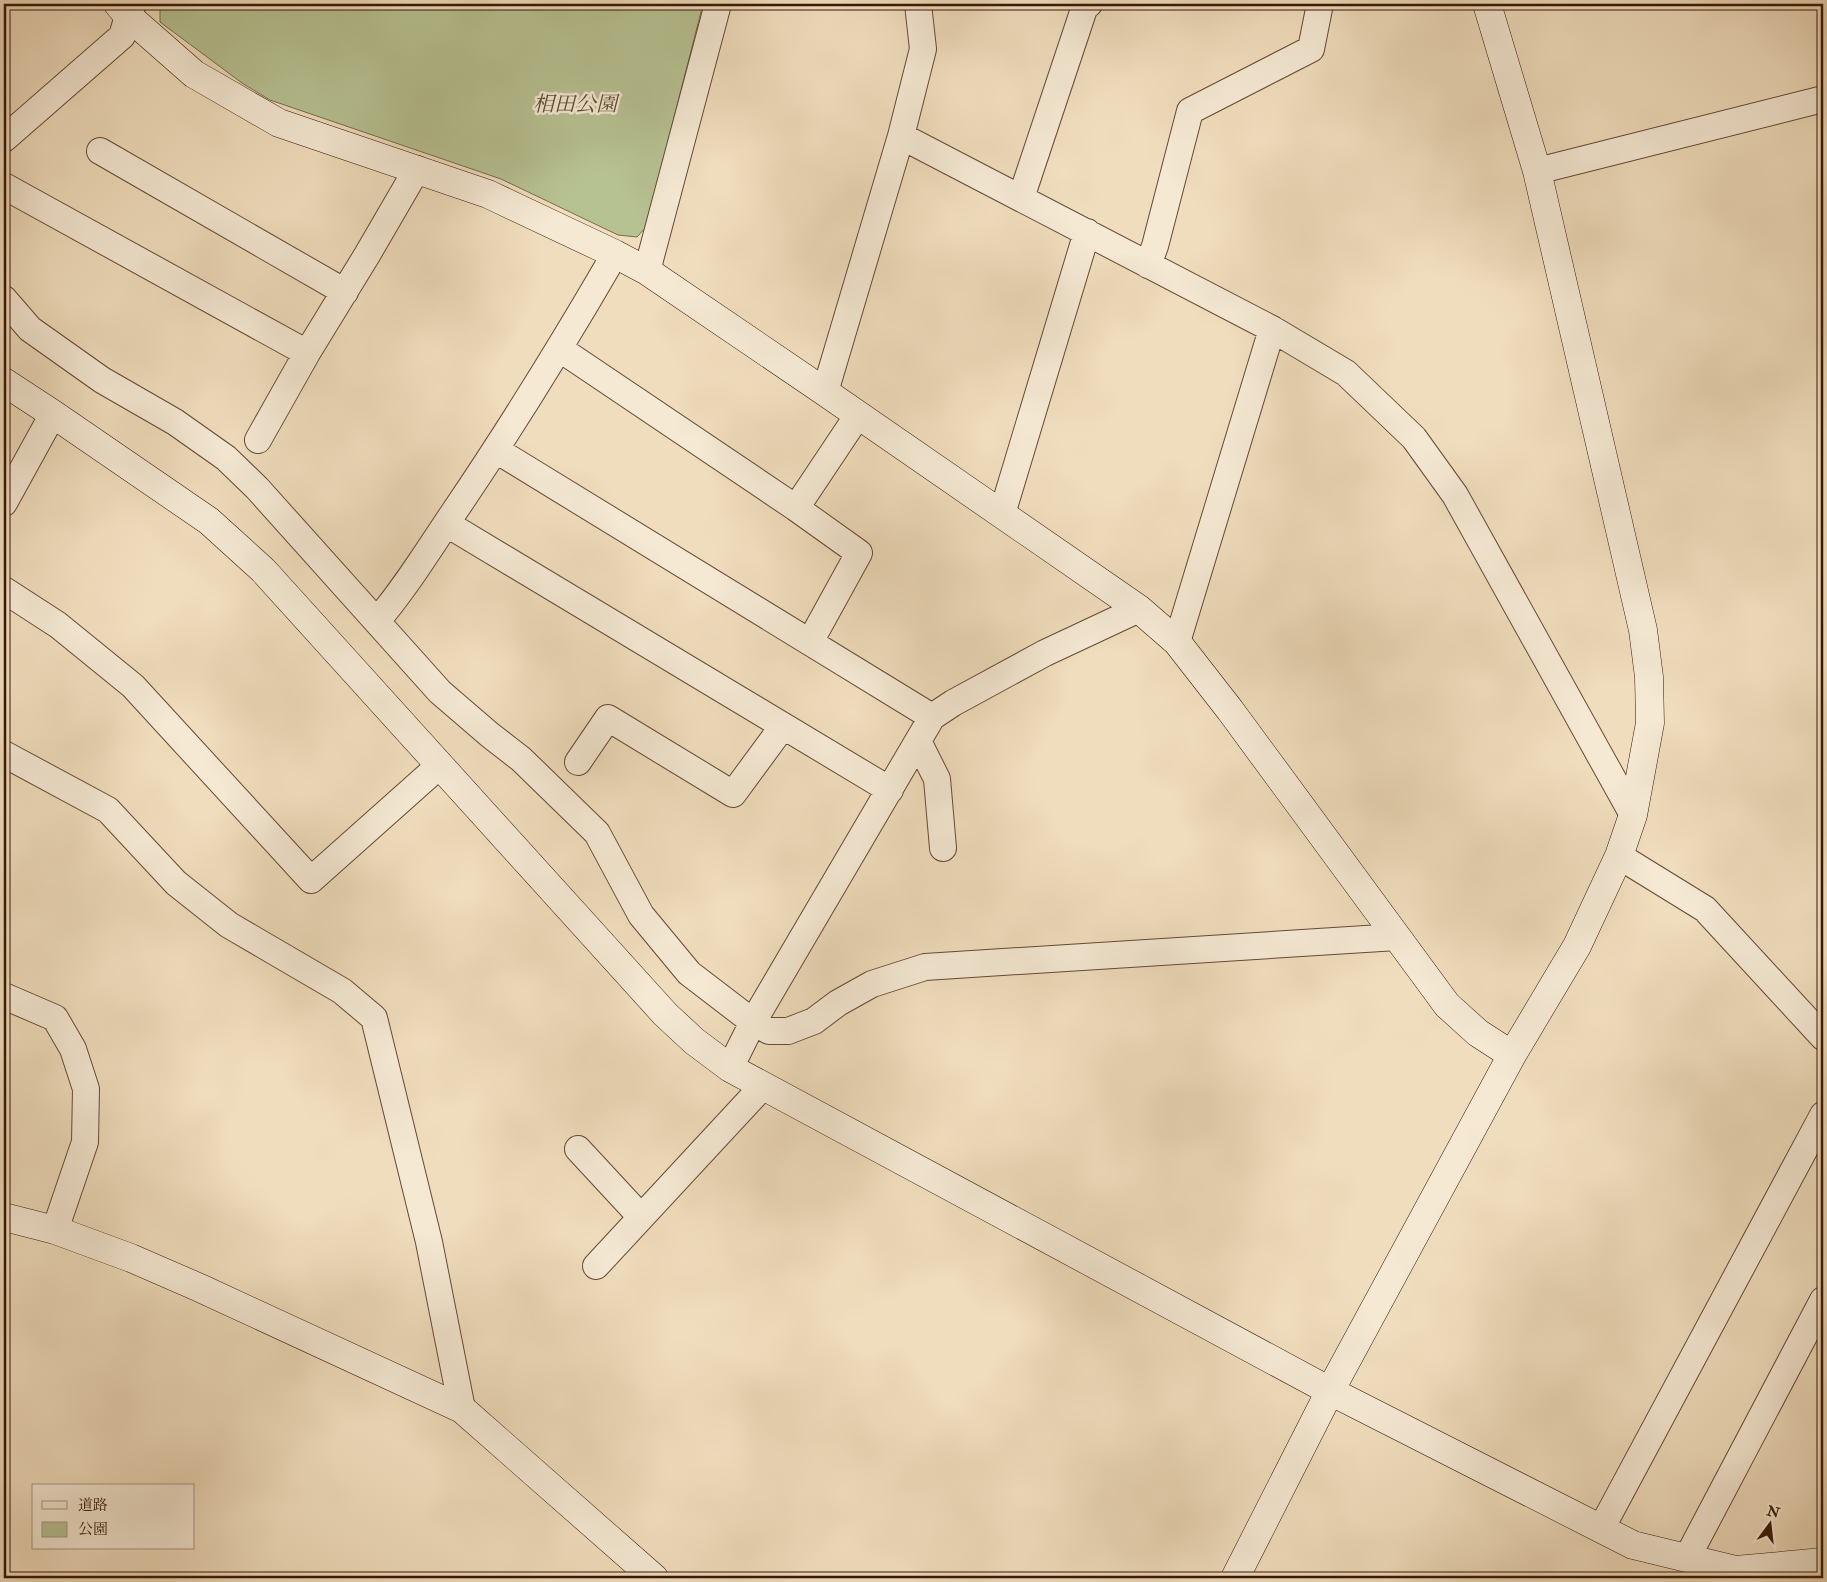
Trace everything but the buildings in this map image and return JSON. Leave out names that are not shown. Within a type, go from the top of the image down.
[{"type":"street","points":[[647,271],[718,4]]},
{"type":"street","points":[[825,392],[901,136],[923,49],[918,4]]},
{"type":"street","points":[[1021,198],[1084,6],[1089,4]]},
{"type":"street","points":[[1235,1578],[1330,1391],[1512,1055],[1577,946],[1619,856],[1633,815],[1650,723],[1649,677],[1643,630],[1537,171],[1487,4]]},
{"type":"street","points":[[4,139],[122,36],[126,8]]},
{"type":"street","points":[[126,8],[194,74],[279,123],[488,194],[647,271],[1140,609],[1177,642],[1236,718],[1447,1005],[1478,1033],[1512,1055]]},
{"type":"street","points":[[1148,265],[1155,246],[1190,111],[1311,49],[1319,9]]},
{"type":"street","points":[[1537,171],[1823,99]]},
{"type":"street","points":[[901,136],[1272,329],[1346,373],[1414,438],[1455,495],[1633,815]]},
{"type":"street","points":[[100,151],[345,292]]},
{"type":"street","points":[[258,440],[307,353],[417,169]]},
{"type":"street","points":[[4,186],[307,353]]},
{"type":"street","points":[[1002,514],[1087,232]]},
{"type":"street","points":[[377,621],[398,596],[496,450],[560,349],[615,254]]},
{"type":"street","points":[[4,299],[30,329],[102,380],[175,422],[226,458],[258,488],[440,692],[521,759],[598,833],[642,914],[689,973],[753,1022],[769,1030],[788,1031],[814,1021],[872,984],[924,967],[1397,937]]},
{"type":"street","points":[[1177,642],[1272,329]]},
{"type":"street","points":[[560,349],[796,508],[859,553],[810,642]]},
{"type":"street","points":[[4,382],[209,521],[263,570],[665,1014],[694,1041],[730,1068],[1330,1391],[1633,1545],[1688,1558],[1734,1574],[1823,1562]]},
{"type":"street","points":[[4,503],[52,414]]},
{"type":"street","points":[[796,508],[858,415]]},
{"type":"street","points":[[496,450],[932,717]]},
{"type":"street","points":[[446,524],[890,790]]},
{"type":"street","points":[[4,590],[58,625],[133,686],[311,880],[440,765]]},
{"type":"street","points":[[730,1068],[753,1022],[932,717],[953,703],[1045,653],[1140,609]]},
{"type":"street","points":[[578,762],[608,718],[733,794],[783,726]]},
{"type":"street","points":[[918,741],[938,778],[943,848]]},
{"type":"street","points":[[4,754],[108,810],[176,883],[229,925],[342,991],[374,1018],[429,1242],[462,1409]]},
{"type":"street","points":[[1619,856],[1705,909],[1823,1037]]},
{"type":"street","points":[[4,996],[54,1018],[73,1049],[86,1090],[85,1142],[55,1230]]},
{"type":"street","points":[[596,1266],[763,1086]]},
{"type":"street","points":[[1601,1529],[1823,1115]]},
{"type":"street","points":[[578,1148],[641,1217]]},
{"type":"street","points":[[6,1221],[55,1230],[131,1258],[462,1409],[654,1578]]},
{"type":"street","points":[[1688,1558],[1823,1300]]},
{"type":"green space","name":"相田公園","points":[[160,4],[703,4],[646,227],[637,237],[618,235],[501,179],[270,100],[242,83],[160,22]]}]
